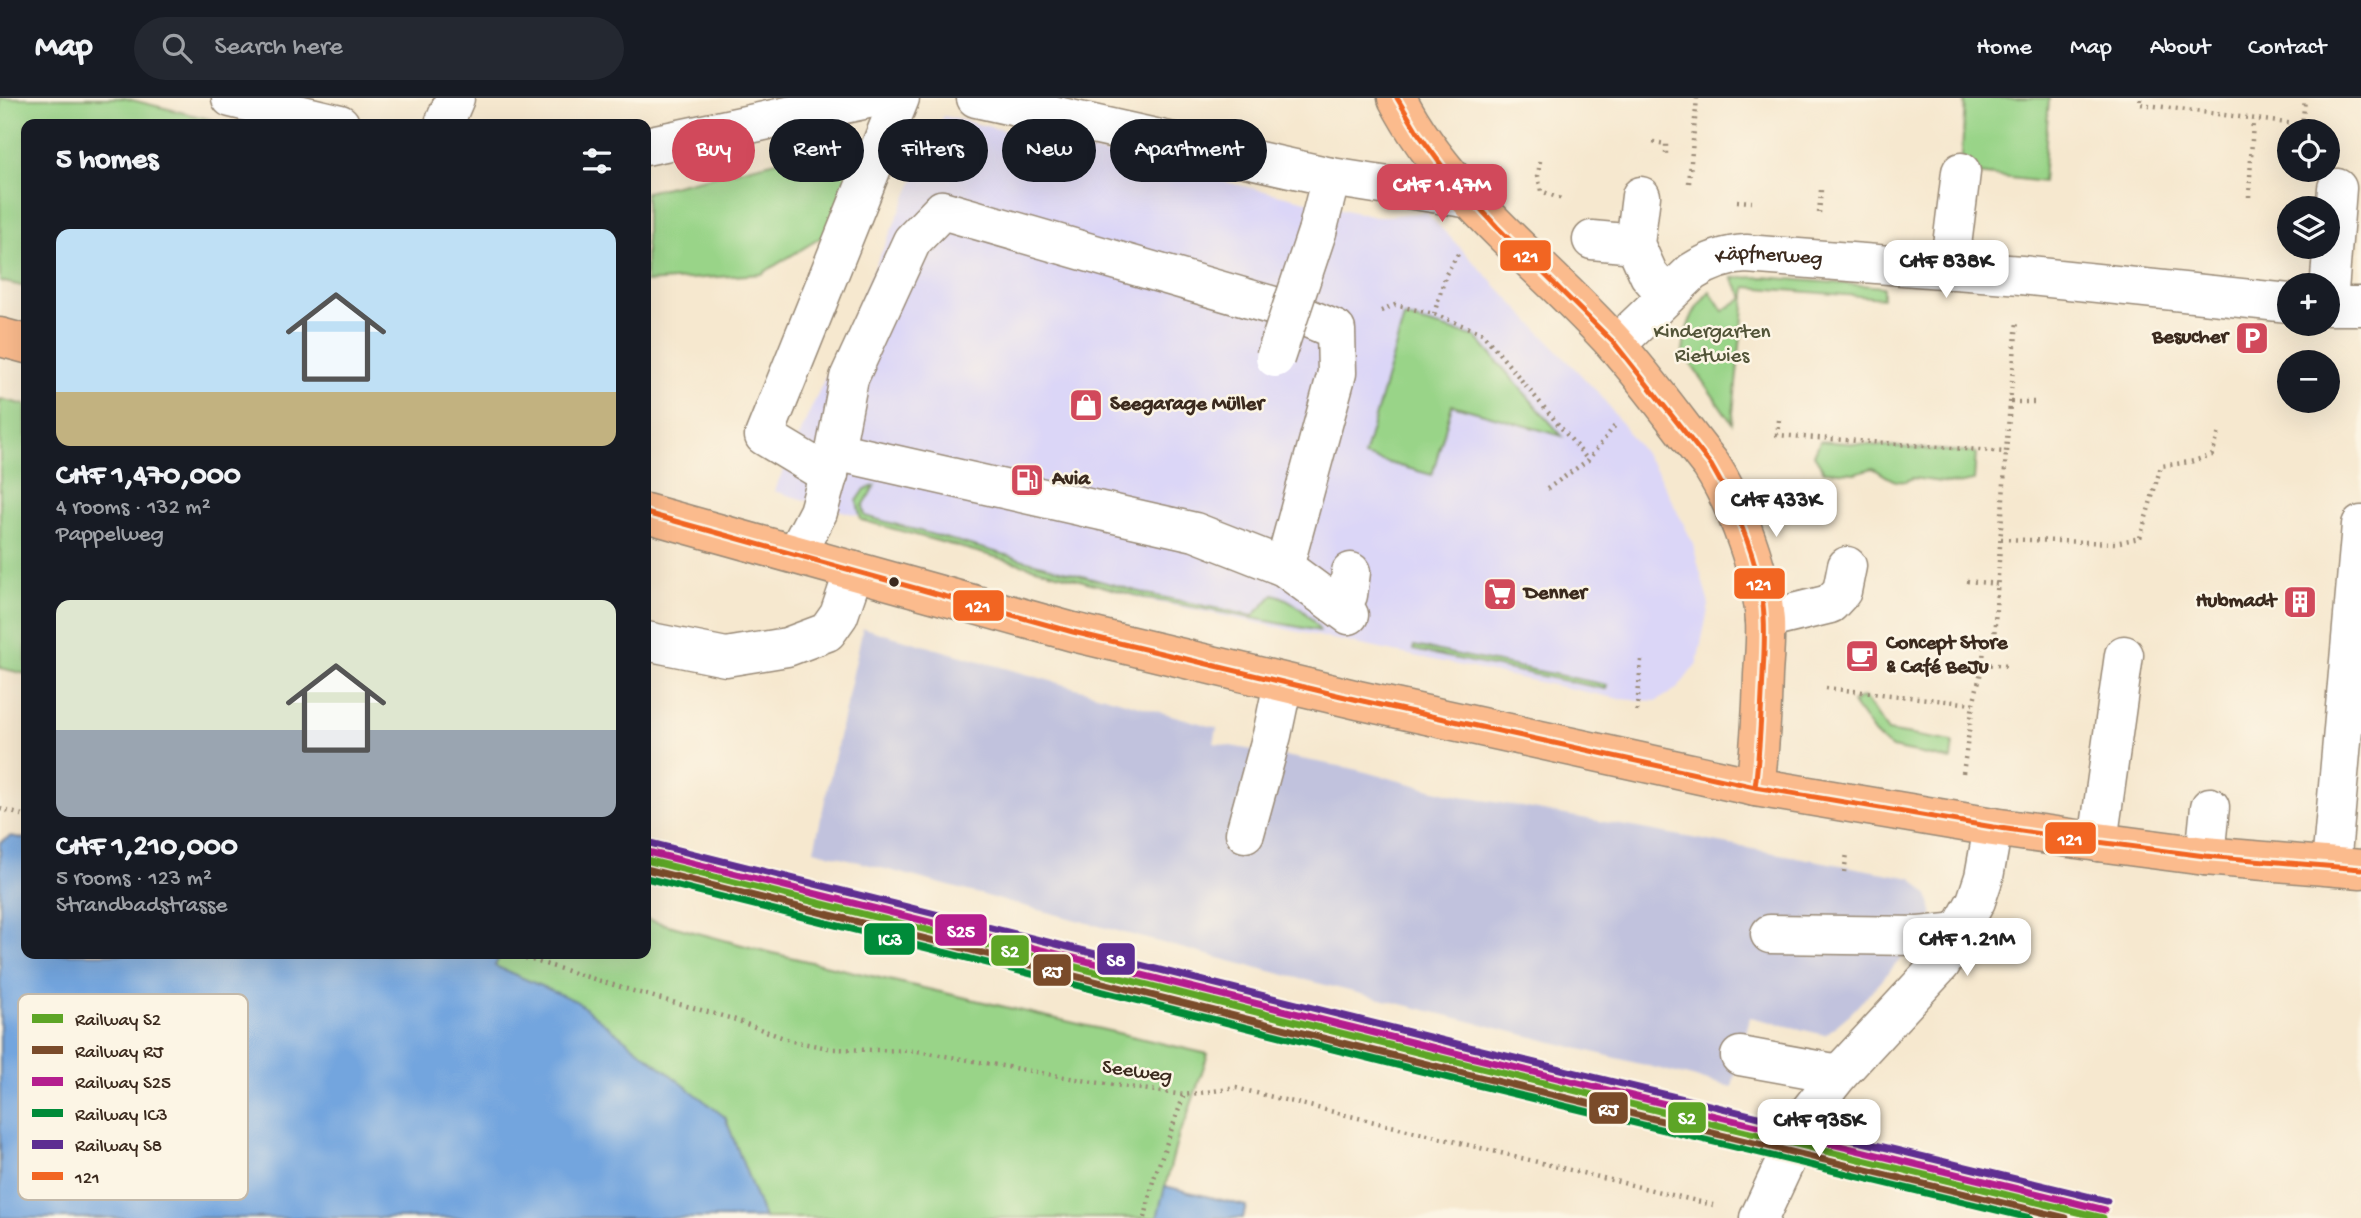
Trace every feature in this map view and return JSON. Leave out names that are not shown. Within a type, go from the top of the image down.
[{"type":"main road","points":[[1397,98],[1408,119],[1447,172],[1616,345],[1723,484],[1743,533],[1765,620],[1761,743],[1755,787]]},
{"type":"main road","points":[[0,337],[21,343]]},
{"type":"main road","points":[[651,514],[1073,632],[1283,683],[1755,787],[2098,842],[2205,856],[2346,868]]},
{"type":"street","points":[[231,98],[319,119]]},
{"type":"street","points":[[446,119],[454,98]]},
{"type":"street","points":[[651,145],[873,98]]},
{"type":"street","points":[[900,98],[764,436],[832,463],[1195,532],[1349,594]]},
{"type":"street","points":[[976,98],[1331,177],[1471,199]]},
{"type":"street","points":[[1949,270],[1961,172]]},
{"type":"street","points":[[1275,358],[1317,232],[1331,177]]},
{"type":"street","points":[[2330,273],[2337,188]]},
{"type":"street","points":[[1641,195],[1635,244],[1649,275],[1667,296]]},
{"type":"street","points":[[796,554],[818,512],[832,463],[849,378],[912,241],[942,211],[1292,311],[1336,330],[1338,373],[1284,567]]},
{"type":"street","points":[[1592,240],[1635,244]]},
{"type":"street","name":"Käpfnerweg","points":[[1616,345],[1692,272],[1706,263],[1730,255],[2021,275],[2277,302]]},
{"type":"street","points":[[2340,305],[2361,306]]},
{"type":"street","points":[[2346,868],[2361,525]]},
{"type":"street","points":[[1765,620],[1830,604],[1842,591],[1847,566]]},
{"type":"street","points":[[651,642],[726,657],[786,647],[827,632],[839,615],[854,570]]},
{"type":"street","points":[[2098,842],[2124,655]]},
{"type":"street","points":[[1245,833],[1272,735],[1283,683]]},
{"type":"street","points":[[2205,856],[2210,807]]},
{"type":"street","points":[[1759,1218],[1808,1113],[1839,1074],[1941,964],[1976,901],[1984,877],[1993,827]]},
{"type":"street","points":[[1770,934],[1919,936],[1959,932]]},
{"type":"street","points":[[1740,1056],[1839,1074]]},
{"type":"path","points":[[1690,181],[1698,98]]},
{"type":"path","points":[[2140,98],[2140,104],[2302,125],[2305,100]]},
{"type":"path","points":[[2249,197],[2253,120]]},
{"type":"path","points":[[1653,142],[1666,144],[1666,155]]},
{"type":"path","points":[[1819,208],[1821,190]]},
{"type":"path","points":[[1434,314],[1446,274]]},
{"type":"path","points":[[1963,773],[1973,704],[1983,664],[1984,638],[1994,639],[2021,275]]},
{"type":"path","points":[[1395,305],[1434,314],[1482,333],[1588,460]]},
{"type":"path","points":[[2011,402],[2036,401]]},
{"type":"path","points":[[1548,489],[1588,460],[1621,419]]},
{"type":"path","points":[[1779,420],[1777,435],[2006,452]]},
{"type":"path","points":[[2001,539],[2115,543],[2140,538],[2161,466],[2190,462],[2212,455],[2219,432]]},
{"type":"path","points":[[1968,582],[1998,584]]},
{"type":"path","points":[[1637,712],[1641,660]]},
{"type":"path","points":[[1983,664],[2008,666]]},
{"type":"path","points":[[1826,688],[1973,704]]},
{"type":"path","points":[[0,809],[21,815]]},
{"type":"path","points":[[1844,872],[1847,854]]},
{"type":"path","name":"Seeweg","points":[[529,959],[733,1019],[792,1041],[833,1049],[917,1051],[1093,1083],[1184,1095],[1236,1088],[1719,1207]]},
{"type":"path","points":[[1144,1218],[1153,1181],[1184,1095]]},
{"type":"shaded area","points":[[988,127],[1002,130],[1002,182],[1096,182],[1096,152],[1110,155],[1110,182],[1225,182],[1375,217],[1426,212],[1601,396],[1657,471],[1692,541],[1709,605],[1697,663],[1678,688],[1657,701],[1620,699],[1146,600],[774,491],[913,182],[988,182]]},
{"type":"shaded area","points":[[863,628],[1217,728],[1214,743],[1350,768],[1450,794],[1912,878],[1928,895],[1933,915],[1912,947],[1851,1013],[1825,1035],[1750,1017],[1732,1087],[1230,961],[814,850]]},
{"type":"green space","points":[[0,98],[124,98],[209,119],[21,119],[21,286],[0,281]]},
{"type":"green space","points":[[1965,98],[2049,98],[2043,182],[1961,172]]},
{"type":"green space","points":[[873,138],[864,159],[864,140]]},
{"type":"green space","points":[[769,163],[769,182],[854,182],[833,230],[761,274],[651,282],[651,191],[688,182],[755,182],[755,166]]},
{"type":"green space","name":"Kindergarten Rietwies","points":[[1763,277],[1883,287],[1883,298],[1746,287],[1732,423],[1683,353],[1686,335],[1690,319],[1710,291],[1723,311],[1744,297],[1732,278]]},
{"type":"green space","points":[[1404,317],[1476,337],[1562,436],[1452,405],[1432,475],[1364,456]]},
{"type":"green space","points":[[0,399],[21,404],[21,673],[0,668]]},
{"type":"green space","points":[[1820,441],[1976,453],[1974,481],[1957,484],[1912,478],[1902,482],[1873,468],[1855,473],[1824,471],[1814,455]]},
{"type":"green space","points":[[875,486],[863,506],[865,516],[1147,594],[1253,616],[1274,594],[1300,608],[1320,631],[1145,598],[861,520],[857,501],[865,489]]},
{"type":"green space","points":[[1414,646],[1607,685],[1606,689],[1413,650]]},
{"type":"green space","points":[[1864,697],[1888,731],[1953,742],[1951,760],[1892,748],[1877,737],[1852,702]]},
{"type":"green space","points":[[651,920],[768,952],[1208,1054],[1179,1134],[1157,1218],[764,1218],[725,1117],[494,966],[499,959],[651,959]]},
{"type":"water","points":[[11,836],[21,838],[21,959],[498,959],[495,966],[576,1001],[725,1117],[764,1218],[0,1218],[0,842]]},
{"type":"water","points":[[1165,1186],[1246,1206],[1243,1218],[1157,1218]]},
{"type":"rail line","name":"S8","points":[[651,843],[1473,1048],[2107,1201]]},
{"type":"rail line","name":"S25","points":[[651,853],[1471,1057],[2105,1210]]},
{"type":"rail line","name":"S2","points":[[651,861],[1469,1065],[2103,1218]]},
{"type":"rail line","name":"RJ","points":[[651,870],[1467,1074],[2066,1218]]},
{"type":"rail line","name":"IC3","points":[[651,879],[1465,1082],[2030,1218]]},
{"type":"transit line","name":"121","points":[[1397,98],[1442,166],[1497,227],[1615,344],[1711,465],[1720,481],[1751,551],[1763,605],[1764,657],[1755,787]]},
{"type":"transit line","name":"121","points":[[651,514],[1073,632],[1358,700],[1755,787],[2098,842],[2205,856],[2361,869]]},
{"type":"place","name":"Besucher","points":[[2252,338]]},
{"type":"place","name":"Seegarage Müller","points":[[1086,405]]},
{"type":"place","name":"Avia","points":[[1027,480]]},
{"type":"place","name":"Denner","points":[[1500,594]]},
{"type":"place","name":"Hubmadt","points":[[2300,602]]},
{"type":"place","name":"Concept Store & Café BeJu","points":[[1862,656]]}]
